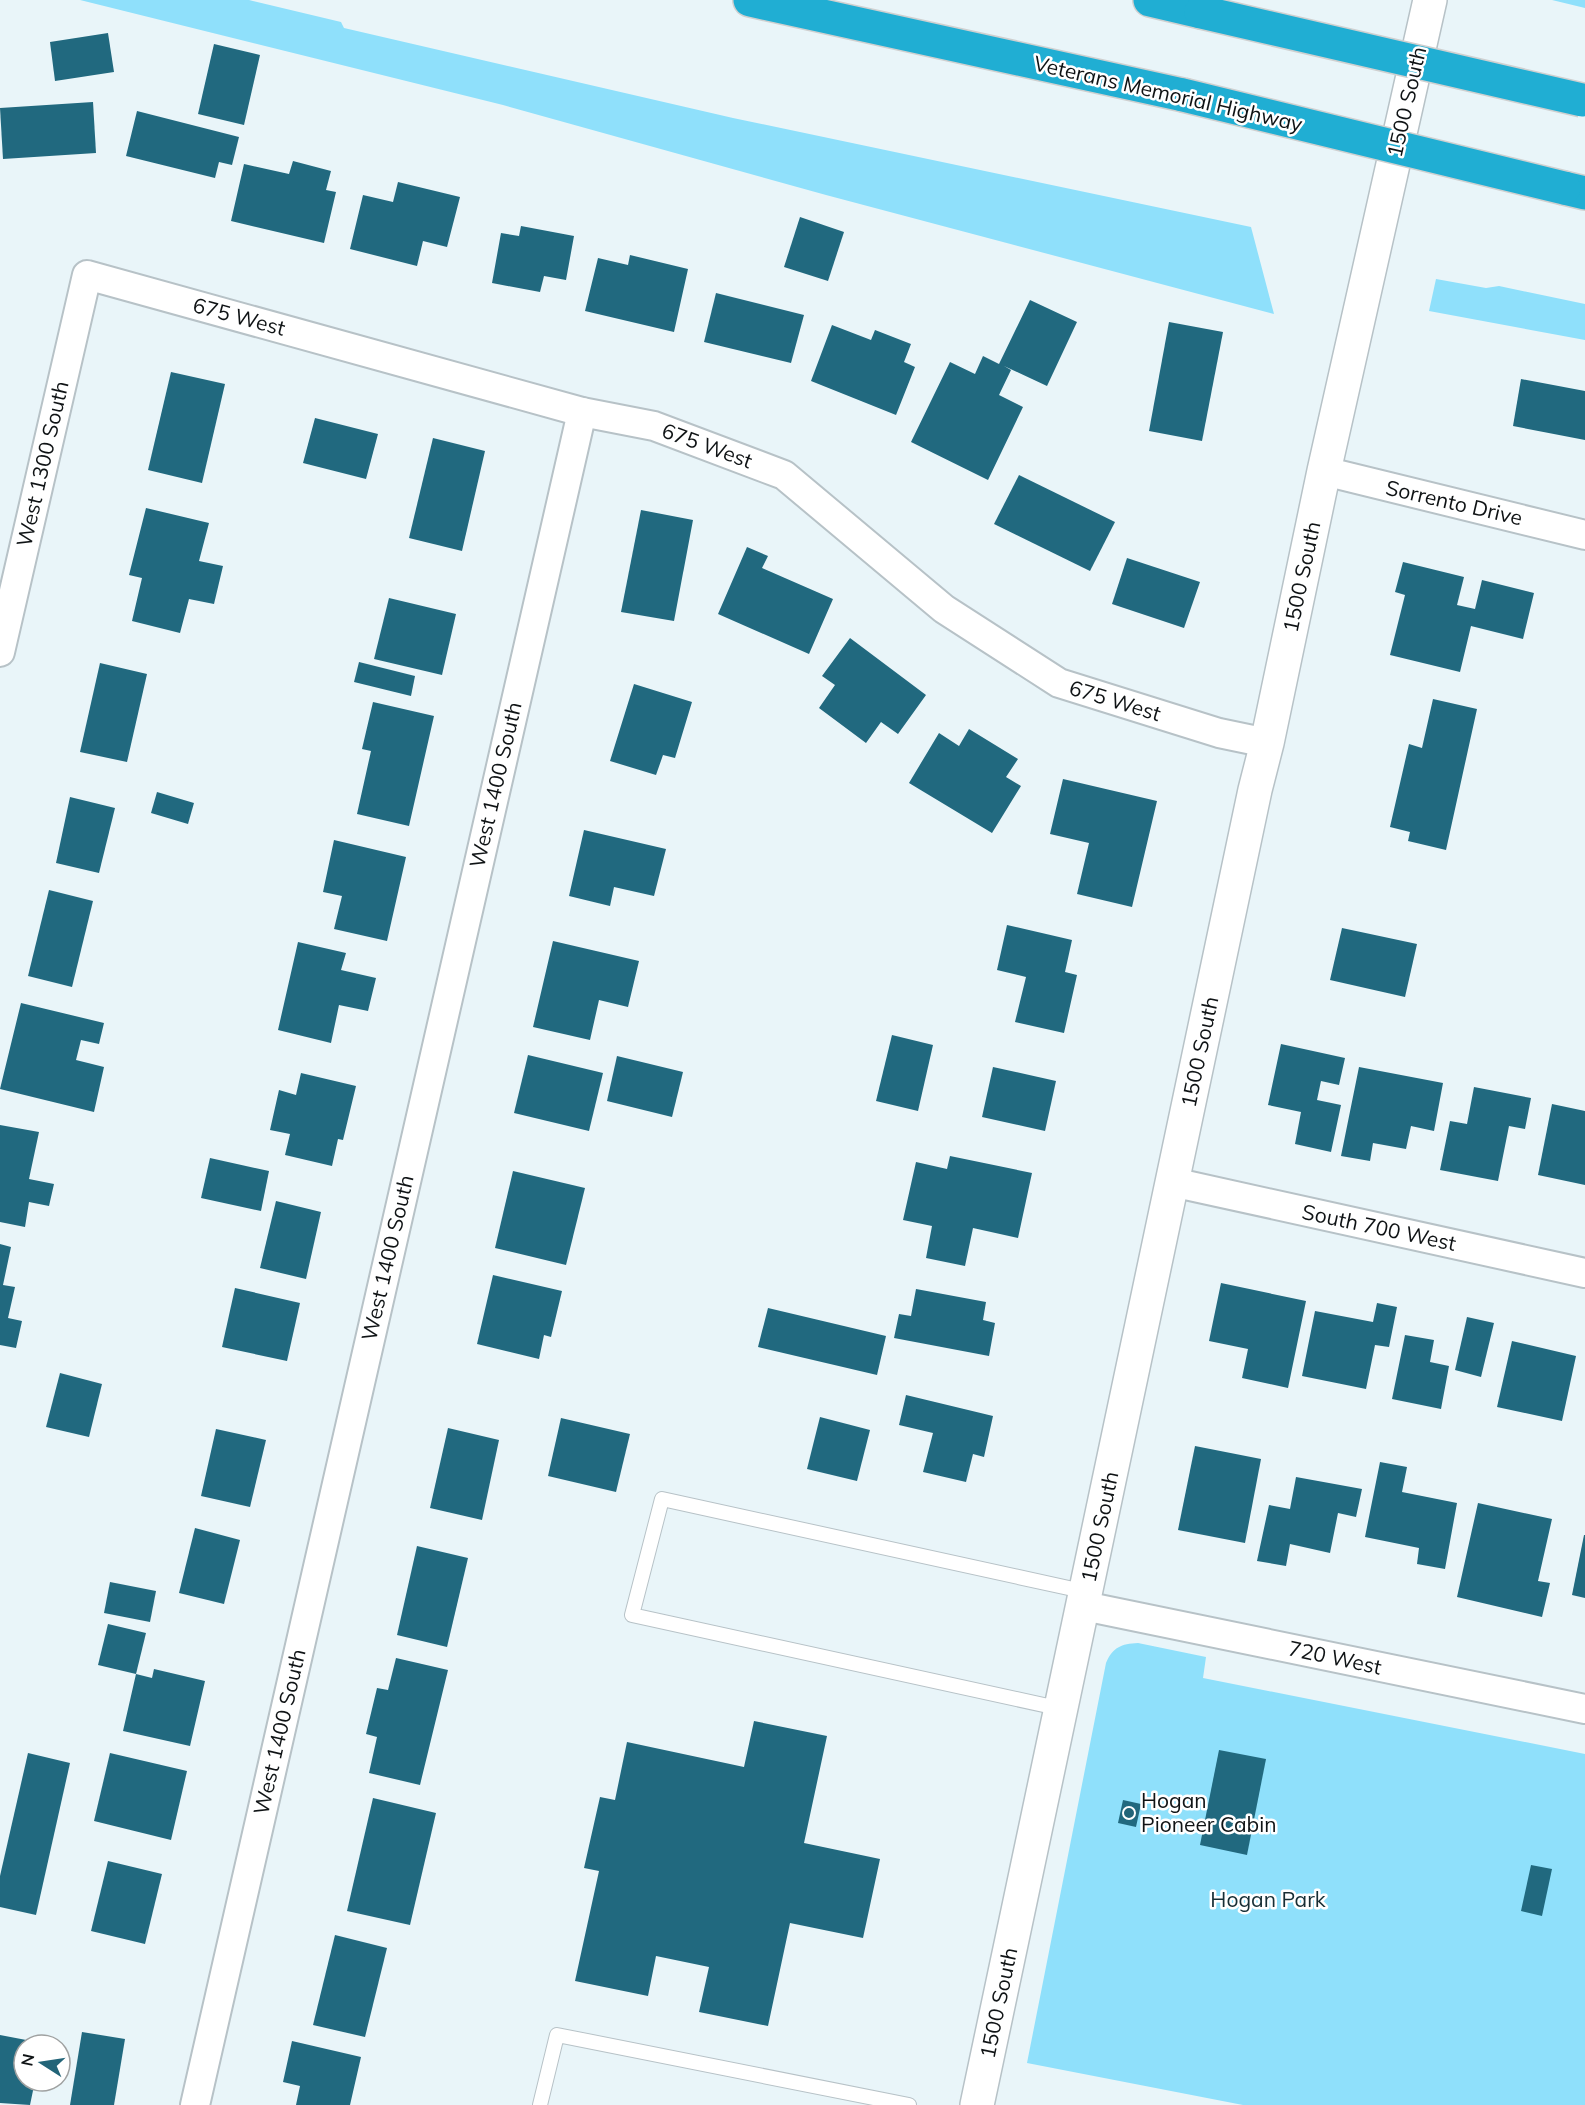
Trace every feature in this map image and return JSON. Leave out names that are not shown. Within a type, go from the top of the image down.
[{"type":"highway","name":"Veterans Memorial Highway","points":[[750,0],[1183,95],[1574,190]]},
{"type":"highway","points":[[1150,0],[1584,101]]},
{"type":"street","name":"1500 South","points":[[983,2104],[1062,1709],[1172,1182],[1324,471],[1430,0]]},
{"type":"street","name":"675 West","points":[[87,275],[582,412],[654,426],[784,475],[944,609],[1059,683],[1220,733],[1267,743]]},
{"type":"street","name":"West 1300 South","points":[[0,652],[87,275]]},
{"type":"street","name":"West 1400 South","points":[[195,2105],[582,412]]},
{"type":"street","name":"Sorrento Drive","points":[[1324,471],[1585,535]]},
{"type":"street","name":"South 700 West","points":[[1172,1182],[1585,1273]]},
{"type":"street","name":"720 West","points":[[1086,1599],[1585,1710]]},
{"type":"lane","points":[[1062,1709],[632,1615],[662,1499],[1086,1599]]},
{"type":"lane","points":[[540,2105],[557,2035],[909,2105]]},
{"type":"green space","points":[[80,0],[249,0],[341,22],[344,28],[733,118],[1251,227],[1274,314],[826,195],[503,105]]},
{"type":"green space","points":[[1552,0],[1585,0],[1585,8]]},
{"type":"green space","points":[[1436,279],[1486,288],[1499,286],[1585,304],[1585,340],[1429,311]]},
{"type":"green space","name":"Hogan Park","points":[[1138,1643],[1206,1657],[1203,1678],[1585,1754],[1585,2105],[1243,2105],[1027,2063],[1106,1663],[1118,1647]]},
{"type":"building","points":[[108,33],[114,72],[55,81],[50,42]]},
{"type":"building","points":[[214,44],[260,55],[244,125],[198,114]]},
{"type":"building","points":[[93,102],[96,153],[3,159],[0,108]]},
{"type":"building","points":[[137,111],[239,137],[232,165],[219,162],[215,178],[126,156]]},
{"type":"building","points":[[293,161],[331,171],[326,190],[336,192],[324,243],[231,221],[244,164],[289,174]]},
{"type":"building","points":[[398,182],[460,197],[447,247],[423,241],[417,266],[350,249],[363,195],[393,202]]},
{"type":"building","points":[[800,217],[844,232],[828,281],[784,267]]},
{"type":"building","points":[[521,226],[574,236],[566,280],[544,276],[540,292],[492,283],[501,233],[519,236]]},
{"type":"building","points":[[630,255],[688,269],[674,332],[585,311],[598,258],[628,265]]},
{"type":"building","points":[[716,293],[804,315],[791,363],[704,342]]},
{"type":"building","points":[[1030,300],[1077,322],[1047,386],[1004,366],[1011,370],[999,395],[1023,407],[988,480],[911,442],[950,362],[975,374],[983,356],[999,364]]},
{"type":"building","points":[[1169,322],[1223,332],[1202,441],[1149,431]]},
{"type":"building","points":[[832,325],[871,340],[875,330],[911,344],[904,362],[915,367],[896,415],[811,381]]},
{"type":"building","points":[[171,372],[225,384],[202,483],[148,470]]},
{"type":"building","points":[[1521,379],[1585,391],[1585,440],[1513,426]]},
{"type":"building","points":[[315,418],[378,434],[366,479],[303,463]]},
{"type":"building","points":[[433,438],[485,451],[462,551],[409,538]]},
{"type":"building","points":[[1019,475],[1115,522],[1090,571],[994,524]]},
{"type":"building","points":[[146,508],[209,523],[199,561],[223,566],[214,604],[189,599],[180,633],[132,621],[142,578],[129,575]]},
{"type":"building","points":[[641,510],[693,520],[674,621],[621,612]]},
{"type":"building","points":[[747,547],[768,556],[762,568],[833,599],[809,654],[718,614]]},
{"type":"building","points":[[1127,558],[1200,582],[1184,628],[1112,604]]},
{"type":"building","points":[[1403,562],[1464,577],[1457,605],[1475,609],[1482,580],[1534,593],[1523,639],[1471,626],[1460,672],[1390,655],[1405,595],[1395,592]]},
{"type":"building","points":[[389,598],[456,614],[442,675],[374,659]]},
{"type":"building","points":[[850,638],[926,695],[898,734],[881,722],[866,743],[819,708],[835,685],[822,676]]},
{"type":"building","points":[[359,662],[415,676],[411,696],[354,682]]},
{"type":"building","points":[[100,663],[147,674],[127,762],[80,752]]},
{"type":"building","points":[[634,684],[692,702],[675,758],[663,755],[656,775],[610,761]]},
{"type":"building","points":[[1433,699],[1477,709],[1446,850],[1408,841],[1410,832],[1390,827],[1409,744],[1422,748]]},
{"type":"building","points":[[373,702],[434,716],[409,826],[357,814],[371,751],[362,749]]},
{"type":"building","points":[[969,729],[1018,759],[1006,777],[1021,786],[992,833],[909,783],[939,733],[959,746]]},
{"type":"building","points":[[1063,779],[1157,801],[1132,907],[1077,894],[1089,843],[1050,834]]},
{"type":"building","points":[[157,792],[194,803],[188,824],[151,813]]},
{"type":"building","points":[[70,797],[115,808],[99,873],[56,863]]},
{"type":"building","points":[[584,830],[666,849],[654,896],[614,887],[610,906],[569,896]]},
{"type":"building","points":[[334,840],[406,857],[387,941],[334,929],[342,896],[323,892]]},
{"type":"building","points":[[49,890],[93,901],[72,987],[28,976]]},
{"type":"building","points":[[1007,925],[1072,940],[1065,972],[1077,975],[1064,1033],[1015,1022],[1026,977],[997,970]]},
{"type":"building","points":[[1342,928],[1417,944],[1405,997],[1330,980]]},
{"type":"building","points":[[553,941],[639,961],[628,1007],[599,1000],[590,1040],[533,1027]]},
{"type":"building","points":[[298,942],[346,953],[341,970],[376,978],[368,1011],[339,1005],[331,1043],[278,1030]]},
{"type":"building","points":[[21,1003],[104,1023],[99,1044],[81,1040],[76,1060],[104,1067],[94,1112],[0,1089]]},
{"type":"building","points":[[892,1035],[933,1045],[918,1111],[876,1101]]},
{"type":"building","points":[[1281,1044],[1345,1058],[1339,1085],[1321,1081],[1317,1100],[1341,1105],[1331,1152],[1295,1144],[1301,1112],[1268,1105]]},
{"type":"building","points":[[528,1055],[603,1073],[589,1131],[514,1113]]},
{"type":"building","points":[[617,1056],[683,1072],[672,1117],[607,1101]]},
{"type":"building","points":[[993,1067],[1056,1081],[1045,1131],[982,1117]]},
{"type":"building","points":[[1359,1067],[1443,1083],[1434,1131],[1411,1126],[1406,1149],[1373,1143],[1370,1161],[1341,1156]]},
{"type":"building","points":[[301,1073],[356,1086],[343,1140],[338,1139],[332,1166],[285,1155],[290,1134],[270,1130],[279,1090],[296,1095]]},
{"type":"building","points":[[1474,1087],[1531,1098],[1525,1129],[1509,1126],[1498,1181],[1440,1170],[1450,1121],[1467,1124]]},
{"type":"building","points":[[1552,1104],[1585,1111],[1585,1185],[1538,1175]]},
{"type":"building","points":[[0,1125],[39,1132],[29,1179],[54,1184],[49,1206],[29,1202],[25,1227],[0,1222]]},
{"type":"building","points":[[950,1156],[1032,1173],[1018,1238],[973,1228],[965,1266],[926,1258],[932,1226],[903,1220],[916,1162],[947,1169]]},
{"type":"building","points":[[210,1158],[269,1171],[261,1211],[201,1198]]},
{"type":"building","points":[[513,1171],[585,1188],[566,1265],[495,1248]]},
{"type":"building","points":[[276,1201],[321,1212],[306,1279],[260,1268]]},
{"type":"building","points":[[0,1244],[11,1247],[3,1285],[15,1287],[8,1318],[22,1321],[16,1348],[0,1345]]},
{"type":"building","points":[[493,1275],[562,1291],[551,1337],[544,1335],[539,1359],[477,1344]]},
{"type":"building","points":[[1221,1283],[1306,1301],[1288,1388],[1242,1378],[1248,1349],[1209,1341]]},
{"type":"building","points":[[235,1288],[300,1303],[287,1361],[222,1347]]},
{"type":"building","points":[[916,1289],[986,1302],[983,1320],[995,1323],[989,1356],[894,1338],[899,1314],[911,1316]]},
{"type":"building","points":[[1377,1303],[1397,1307],[1389,1347],[1375,1345],[1366,1389],[1302,1376],[1315,1311],[1373,1322]]},
{"type":"building","points":[[768,1308],[886,1336],[877,1375],[758,1347]]},
{"type":"building","points":[[1467,1317],[1494,1323],[1481,1377],[1455,1370]]},
{"type":"building","points":[[1405,1335],[1434,1340],[1430,1362],[1449,1366],[1441,1409],[1392,1399]]},
{"type":"building","points":[[1512,1341],[1576,1356],[1562,1421],[1497,1407]]},
{"type":"building","points":[[60,1373],[102,1384],[89,1437],[46,1427]]},
{"type":"building","points":[[906,1395],[993,1416],[984,1457],[973,1454],[966,1482],[923,1472],[933,1433],[899,1425]]},
{"type":"building","points":[[820,1417],[870,1430],[857,1481],[807,1469]]},
{"type":"building","points":[[561,1418],[630,1434],[616,1492],[548,1476]]},
{"type":"building","points":[[448,1428],[499,1440],[482,1520],[430,1508]]},
{"type":"building","points":[[216,1429],[266,1440],[250,1507],[201,1496]]},
{"type":"building","points":[[1195,1446],[1261,1459],[1245,1543],[1178,1530]]},
{"type":"building","points":[[1380,1462],[1407,1467],[1402,1492],[1457,1503],[1445,1569],[1417,1564],[1419,1548],[1365,1537]]},
{"type":"building","points":[[1296,1477],[1362,1489],[1356,1517],[1338,1513],[1330,1553],[1290,1544],[1286,1566],[1257,1561],[1269,1505],[1290,1509]]},
{"type":"building","points":[[1478,1503],[1552,1519],[1538,1581],[1550,1583],[1542,1617],[1457,1597]]},
{"type":"building","points":[[195,1528],[240,1540],[224,1604],[179,1593]]},
{"type":"building","points":[[1585,1535],[1585,1598],[1572,1595]]},
{"type":"building","points":[[417,1546],[468,1558],[447,1647],[397,1635]]},
{"type":"building","points":[[110,1582],[156,1591],[150,1622],[104,1613]]},
{"type":"building","points":[[108,1624],[146,1633],[136,1674],[98,1665]]},
{"type":"building","points":[[396,1658],[448,1670],[420,1785],[369,1773],[377,1737],[366,1734],[377,1688],[388,1690]]},
{"type":"building","points":[[154,1669],[205,1681],[190,1746],[123,1731],[136,1674],[152,1678]]},
{"type":"building","points":[[754,1721],[827,1736],[804,1843],[880,1859],[863,1938],[790,1923],[768,2026],[699,2012],[709,1967],[656,1956],[648,1996],[575,1981],[599,1871],[584,1868],[600,1797],[615,1800],[627,1742],[744,1767]]},
{"type":"building","points":[[1219,1750],[1266,1759],[1247,1855],[1200,1845]]},
{"type":"building","points":[[28,1753],[70,1763],[36,1915],[0,1907],[0,1876]]},
{"type":"building","points":[[110,1753],[187,1771],[171,1840],[94,1821]]},
{"type":"building","points":[[373,1798],[436,1813],[410,1925],[347,1911]]},
{"type":"building","name":"Hogan Pioneer Cabin","points":[[1123,1800],[1141,1804],[1136,1827],[1118,1823]]},
{"type":"building","points":[[108,1861],[162,1874],[145,1944],[91,1931]]},
{"type":"building","points":[[1531,1865],[1552,1869],[1542,1916],[1521,1911]]},
{"type":"building","points":[[335,1935],[387,1948],[365,2037],[313,2025]]},
{"type":"building","points":[[82,2032],[125,2039],[114,2105],[70,2105]]},
{"type":"building","points":[[0,2035],[12,2037],[12,2093],[32,2093],[30,2105],[0,2103]]},
{"type":"building","points":[[292,2041],[361,2057],[350,2105],[296,2105],[300,2086],[283,2082]]},
{"type":"place","name":"Hogan Pioneer Cabin","points":[[1129,1813]]}]
